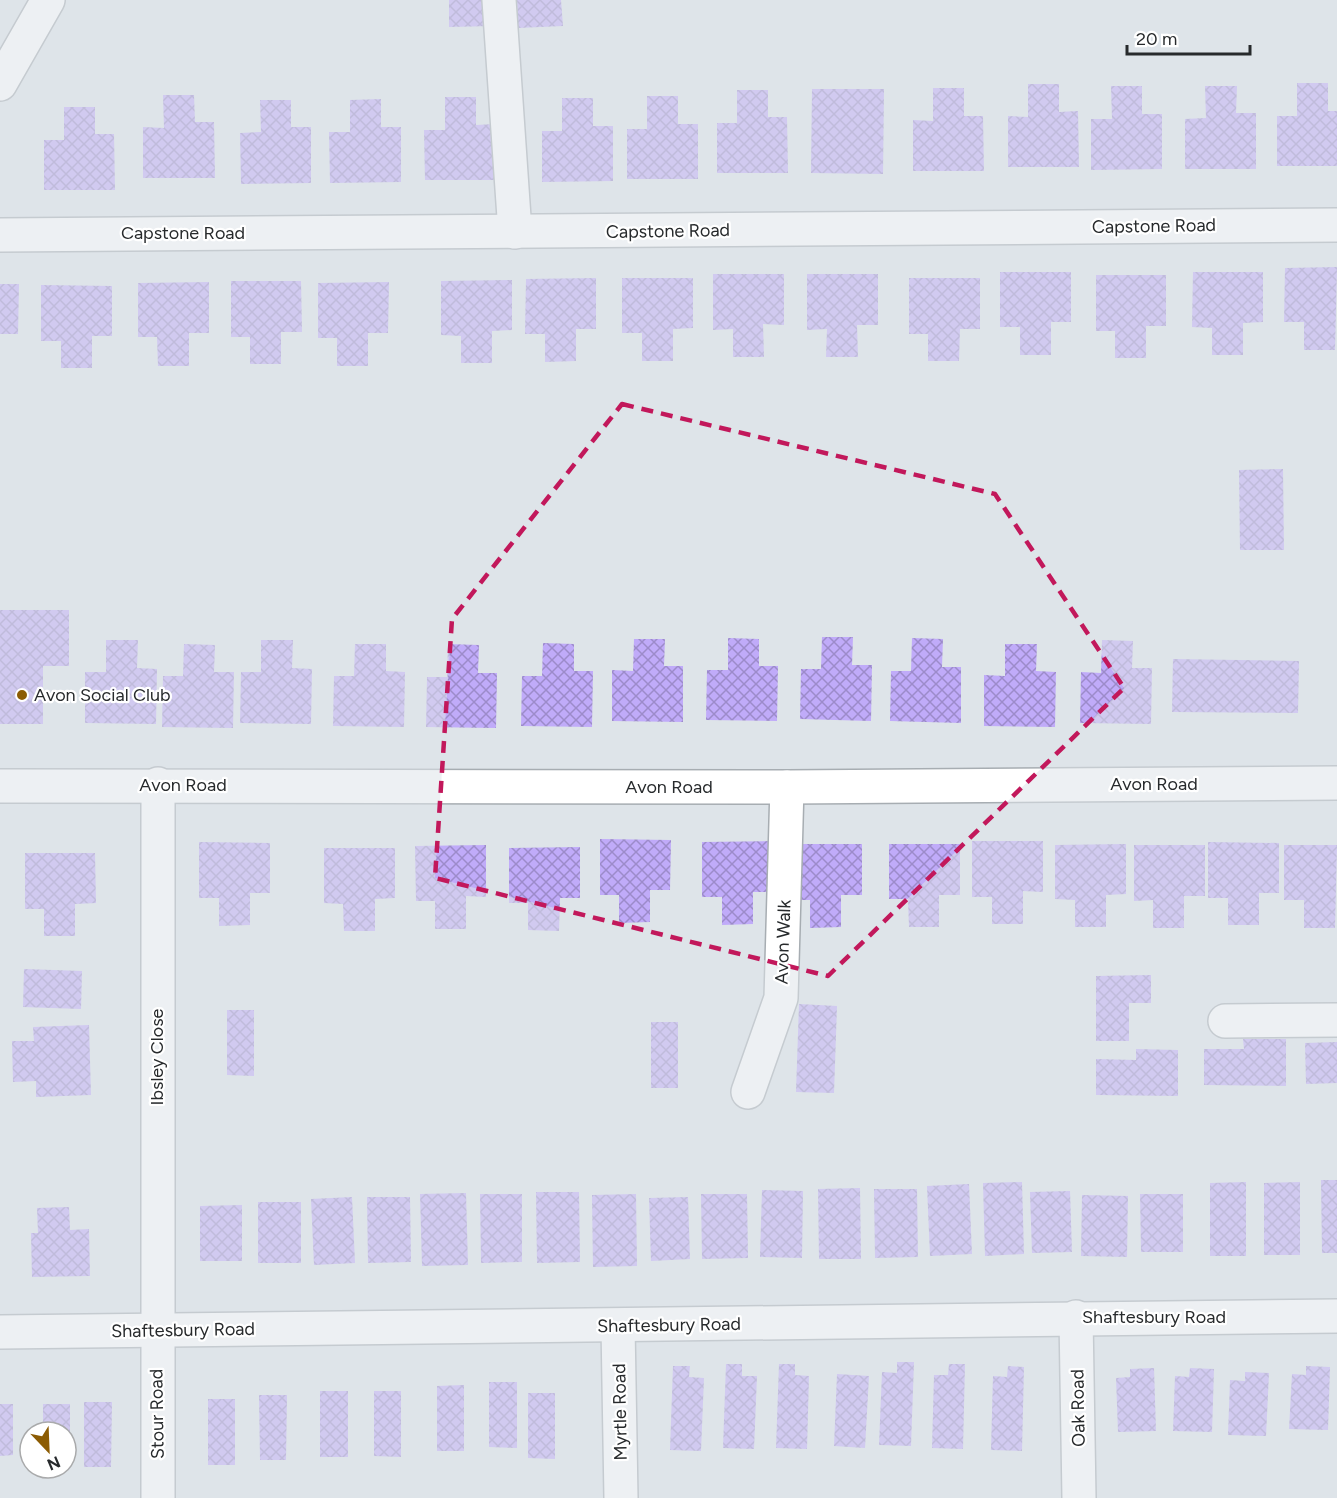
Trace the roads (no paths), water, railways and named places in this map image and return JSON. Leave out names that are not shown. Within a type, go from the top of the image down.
[{"type":"street","points":[[0,84],[48,0]]},
{"type":"street","points":[[499,0],[515,232]]},
{"type":"street","points":[[0,208],[11,235]]},
{"type":"street","name":"Capstone Road","points":[[11,235],[1337,225]]},
{"type":"street","name":"Avon Road","points":[[0,786],[158,784],[787,787],[1337,783]]},
{"type":"street","name":"Ibsley Close","points":[[156,1330],[158,784]]},
{"type":"street","name":"Avon Walk","points":[[748,1092],[781,998],[787,787]]},
{"type":"street","points":[[1224,1021],[1337,1020]]},
{"type":"street","name":"Shaftesbury Road","points":[[0,1332],[618,1326],[1076,1317],[1337,1316]]},
{"type":"street","name":"Oak Road","points":[[1076,1317],[1079,1498]]},
{"type":"street","name":"Myrtle Road","points":[[618,1326],[621,1498]]},
{"type":"street","name":"Stour Road","points":[[156,1330],[158,1498]]},
{"type":"place","name":"Avon Social Club","points":[[22,695]]}]
